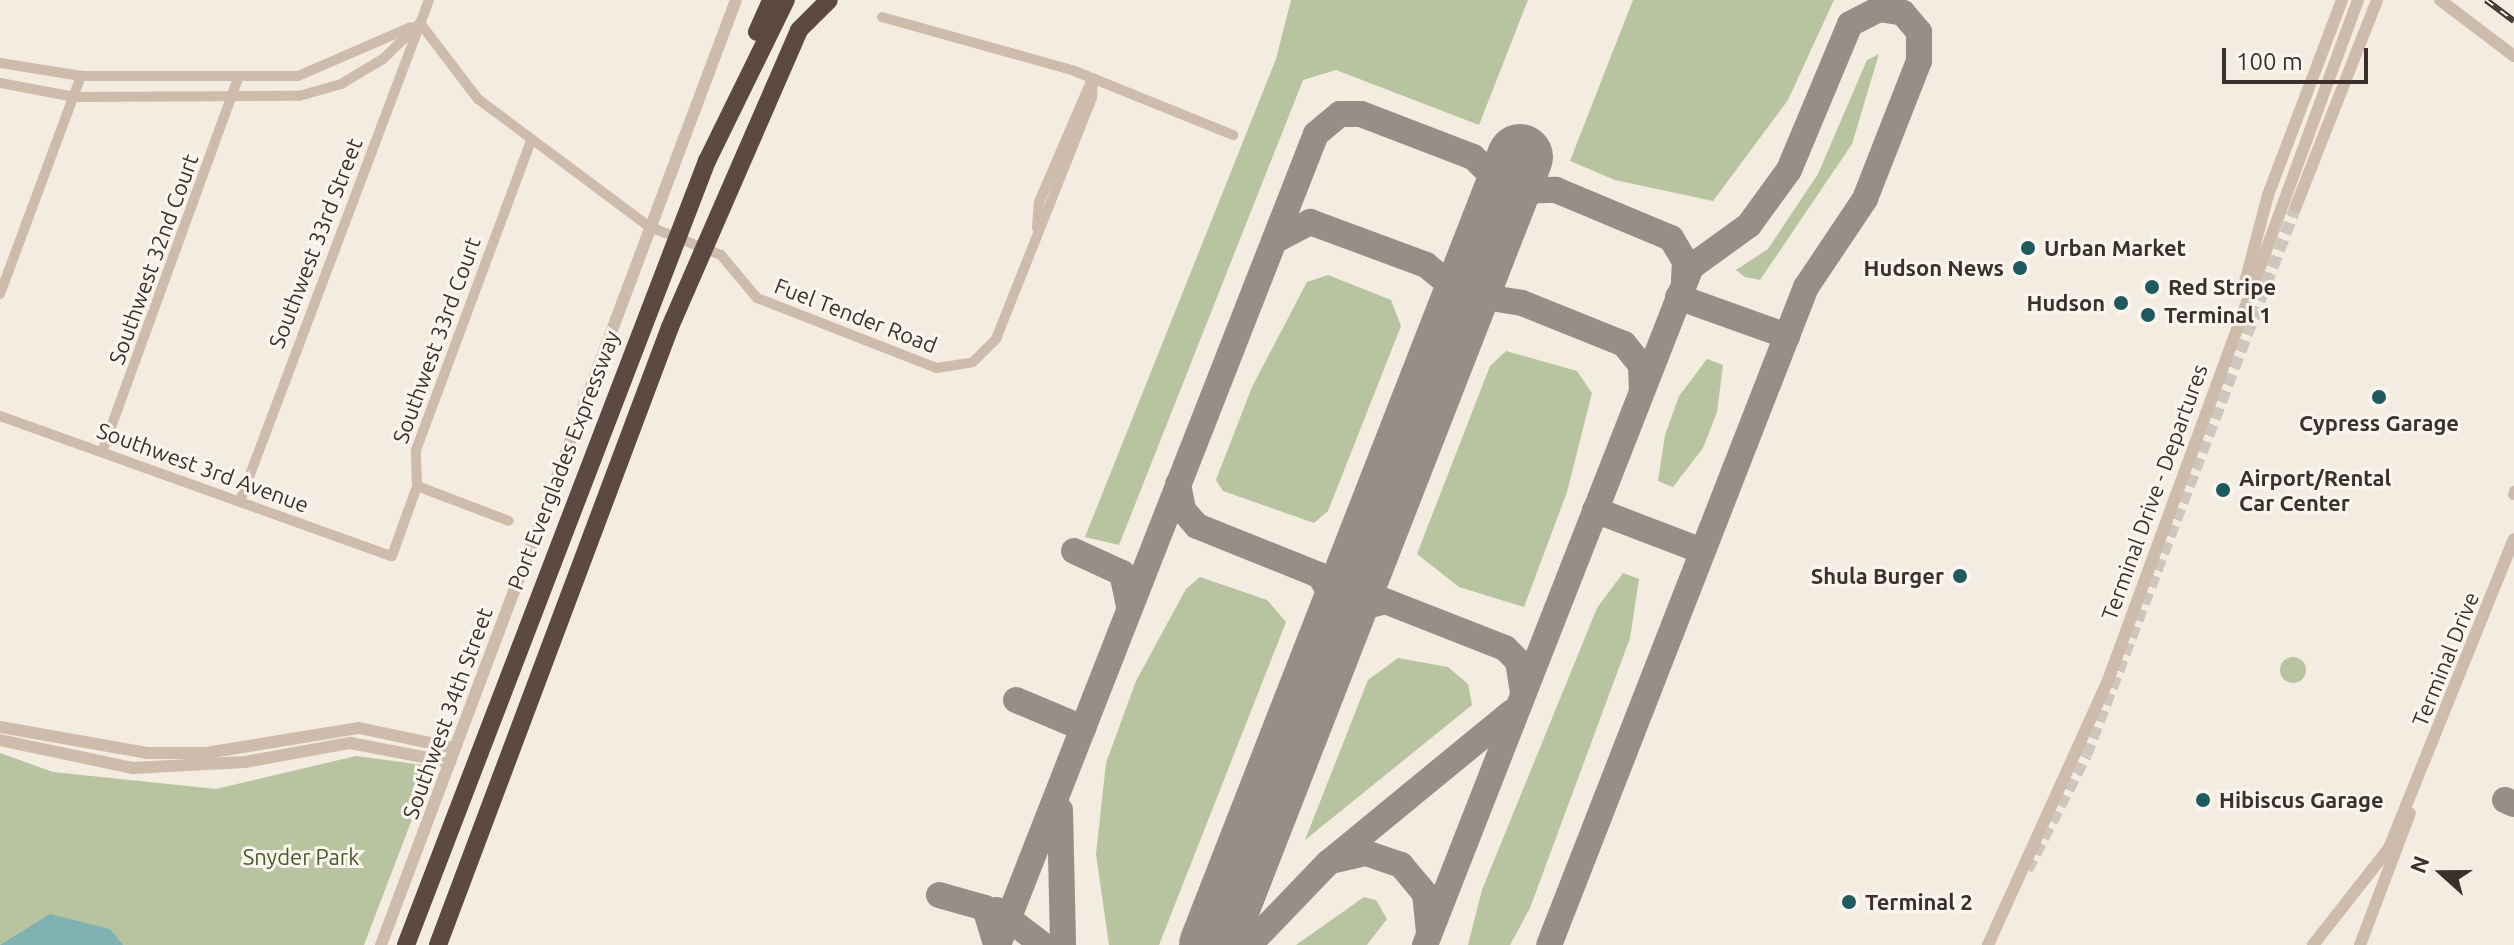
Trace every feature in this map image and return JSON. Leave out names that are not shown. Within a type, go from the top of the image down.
[{"type":"highway","points":[[707,161],[771,0]]},
{"type":"highway","name":"Port Everglades Expressway","points":[[406,945],[707,161],[786,0]]},
{"type":"highway","points":[[438,945],[670,327],[813,0]]},
{"type":"highway","points":[[799,30],[829,0]]},
{"type":"street","name":"Southwest 33rd Street","points":[[240,501],[429,0]]},
{"type":"street","name":"Southwest 34th Street","points":[[381,945],[736,0]]},
{"type":"street","points":[[2238,313],[2268,195],[2342,0]]},
{"type":"street","name":"Terminal Drive - Departures","points":[[1988,945],[2074,765],[2238,313],[2358,0]]},
{"type":"street","points":[[2296,206],[2377,0]]},
{"type":"street","points":[[2440,0],[2514,56]]},
{"type":"street","points":[[882,17],[1093,78],[1233,135]]},
{"type":"street","points":[[0,63],[81,76],[238,79],[325,68],[420,23]]},
{"type":"street","points":[[0,83],[75,97],[233,100],[299,96],[341,84],[383,59],[420,23]]},
{"type":"street","name":"Fuel Tender Road","points":[[420,23],[478,99],[650,227],[721,255],[757,298],[946,369],[973,362],[996,339],[1092,98],[1093,78]]},
{"type":"street","points":[[0,294],[81,76]]},
{"type":"street","name":"Southwest 32nd Court","points":[[102,452],[233,100],[238,79]]},
{"type":"street","name":"Southwest 33rd Court","points":[[392,556],[417,486],[416,450],[531,140]]},
{"type":"street","name":"Southwest 3rd Avenue","points":[[0,416],[392,556]]},
{"type":"street","points":[[417,486],[509,521]]},
{"type":"street","name":"Terminal Drive","points":[[2413,794],[2514,539]]},
{"type":"street","points":[[0,727],[147,753],[206,753],[359,728],[455,748]]},
{"type":"street","points":[[0,740],[133,768],[245,762],[350,743],[450,762]]},
{"type":"street","points":[[2313,945],[2379,864],[2413,794]]},
{"type":"street","points":[[2360,945],[2405,841],[2413,794]]},
{"type":"green space","points":[[1291,0],[1528,0],[1479,125],[1336,70],[1303,80],[1119,545],[1085,537],[1276,59]]},
{"type":"green space","points":[[1633,0],[1834,0],[1788,100],[1713,201],[1615,180],[1570,161]]},
{"type":"green space","points":[[1879,54],[1852,144],[1760,280],[1745,277],[1736,270],[1768,249],[1818,174],[1867,60]]},
{"type":"green space","points":[[1328,275],[1391,300],[1401,326],[1328,511],[1314,523],[1223,491],[1216,480],[1252,387],[1307,282]]},
{"type":"green space","points":[[1506,351],[1577,371],[1592,393],[1567,492],[1524,607],[1459,587],[1417,554],[1490,366]]},
{"type":"green space","points":[[1707,359],[1723,365],[1717,412],[1703,448],[1673,487],[1658,481],[1665,435],[1679,396]]},
{"type":"green space","points":[[1623,573],[1639,579],[1630,638],[1530,908],[1510,945],[1468,945],[1482,890],[1597,608]]},
{"type":"green space","points":[[1200,577],[1267,600],[1286,622],[1159,945],[1109,945],[1096,854],[1106,763],[1136,681],[1186,589]]},
{"type":"green space","points":[[2293,657],[2302,661],[2306,670],[2302,679],[2293,683],[2284,679],[2280,670],[2284,661]]},
{"type":"green space","points":[[1398,658],[1448,667],[1468,684],[1472,705],[1305,840],[1368,680]]},
{"type":"green space","name":"Snyder Park","points":[[0,753],[53,772],[216,789],[356,756],[423,765],[427,780],[364,945],[0,945]]},
{"type":"green space","points":[[1364,897],[1376,900],[1387,919],[1367,945],[1296,945]]},
{"type":"water","points":[[50,914],[110,929],[123,945],[0,945]]},
{"type":"taxiway","points":[[1425,945],[1691,267],[1749,225],[1789,170],[1850,24],[1879,9],[1903,13],[1919,32],[1919,61],[1865,199],[1806,287],[1549,945]]},
{"type":"taxiway","points":[[998,945],[1316,134],[1340,114],[1361,114],[1473,157],[1495,178],[1499,212]]},
{"type":"taxiway","points":[[1499,212],[1518,191],[1556,190],[1671,238],[1685,261],[1684,281]]},
{"type":"taxiway","points":[[1274,241],[1310,222],[1426,265],[1451,285],[1456,320]]},
{"type":"taxiway","points":[[1456,320],[1485,297],[1522,303],[1624,344],[1641,365],[1642,389]]},
{"type":"taxiway","points":[[1678,297],[1787,336]]},
{"type":"taxiway","points":[[1178,484],[1183,510],[1197,526],[1319,575],[1335,600],[1333,634]]},
{"type":"taxiway","points":[[1595,510],[1702,551]]},
{"type":"taxiway","points":[[1074,551],[1122,573],[1129,607]]},
{"type":"taxiway","points":[[1332,638],[1350,610],[1385,601],[1505,648],[1518,661],[1523,694]]},
{"type":"taxiway","points":[[1016,700],[1083,728]]},
{"type":"taxiway","points":[[1249,945],[1328,863],[1512,712]]},
{"type":"taxiway","points":[[2505,800],[2514,804]]},
{"type":"taxiway","points":[[1060,810],[1063,945]]},
{"type":"taxiway","points":[[1335,860],[1366,853],[1401,865],[1425,894],[1429,930]]},
{"type":"taxiway","points":[[939,895],[985,908],[996,945]]},
{"type":"taxiway","points":[[997,910],[1043,945]]},
{"type":"runway","points":[[1212,945],[1520,157]]},
{"type":"tunnel","points":[[2027,870],[2086,755],[2296,206]]},
{"type":"railway","points":[[2486,0],[2514,21]]},
{"type":"place","name":"Urban Market","points":[[2028,248]]},
{"type":"place","name":"Hudson News","points":[[2020,268]]},
{"type":"place","name":"Red Stripe","points":[[2152,287]]},
{"type":"place","name":"Hudson","points":[[2121,303]]},
{"type":"place","name":"Terminal 1","points":[[2148,315]]},
{"type":"place","name":"Cypress Garage","points":[[2379,397]]},
{"type":"place","name":"Airport/Rental Car Center","points":[[2223,490]]},
{"type":"place","name":"Shula Burger","points":[[1960,576]]},
{"type":"place","name":"Hibiscus Garage","points":[[2203,800]]},
{"type":"place","name":"Terminal 2","points":[[1849,902]]}]
